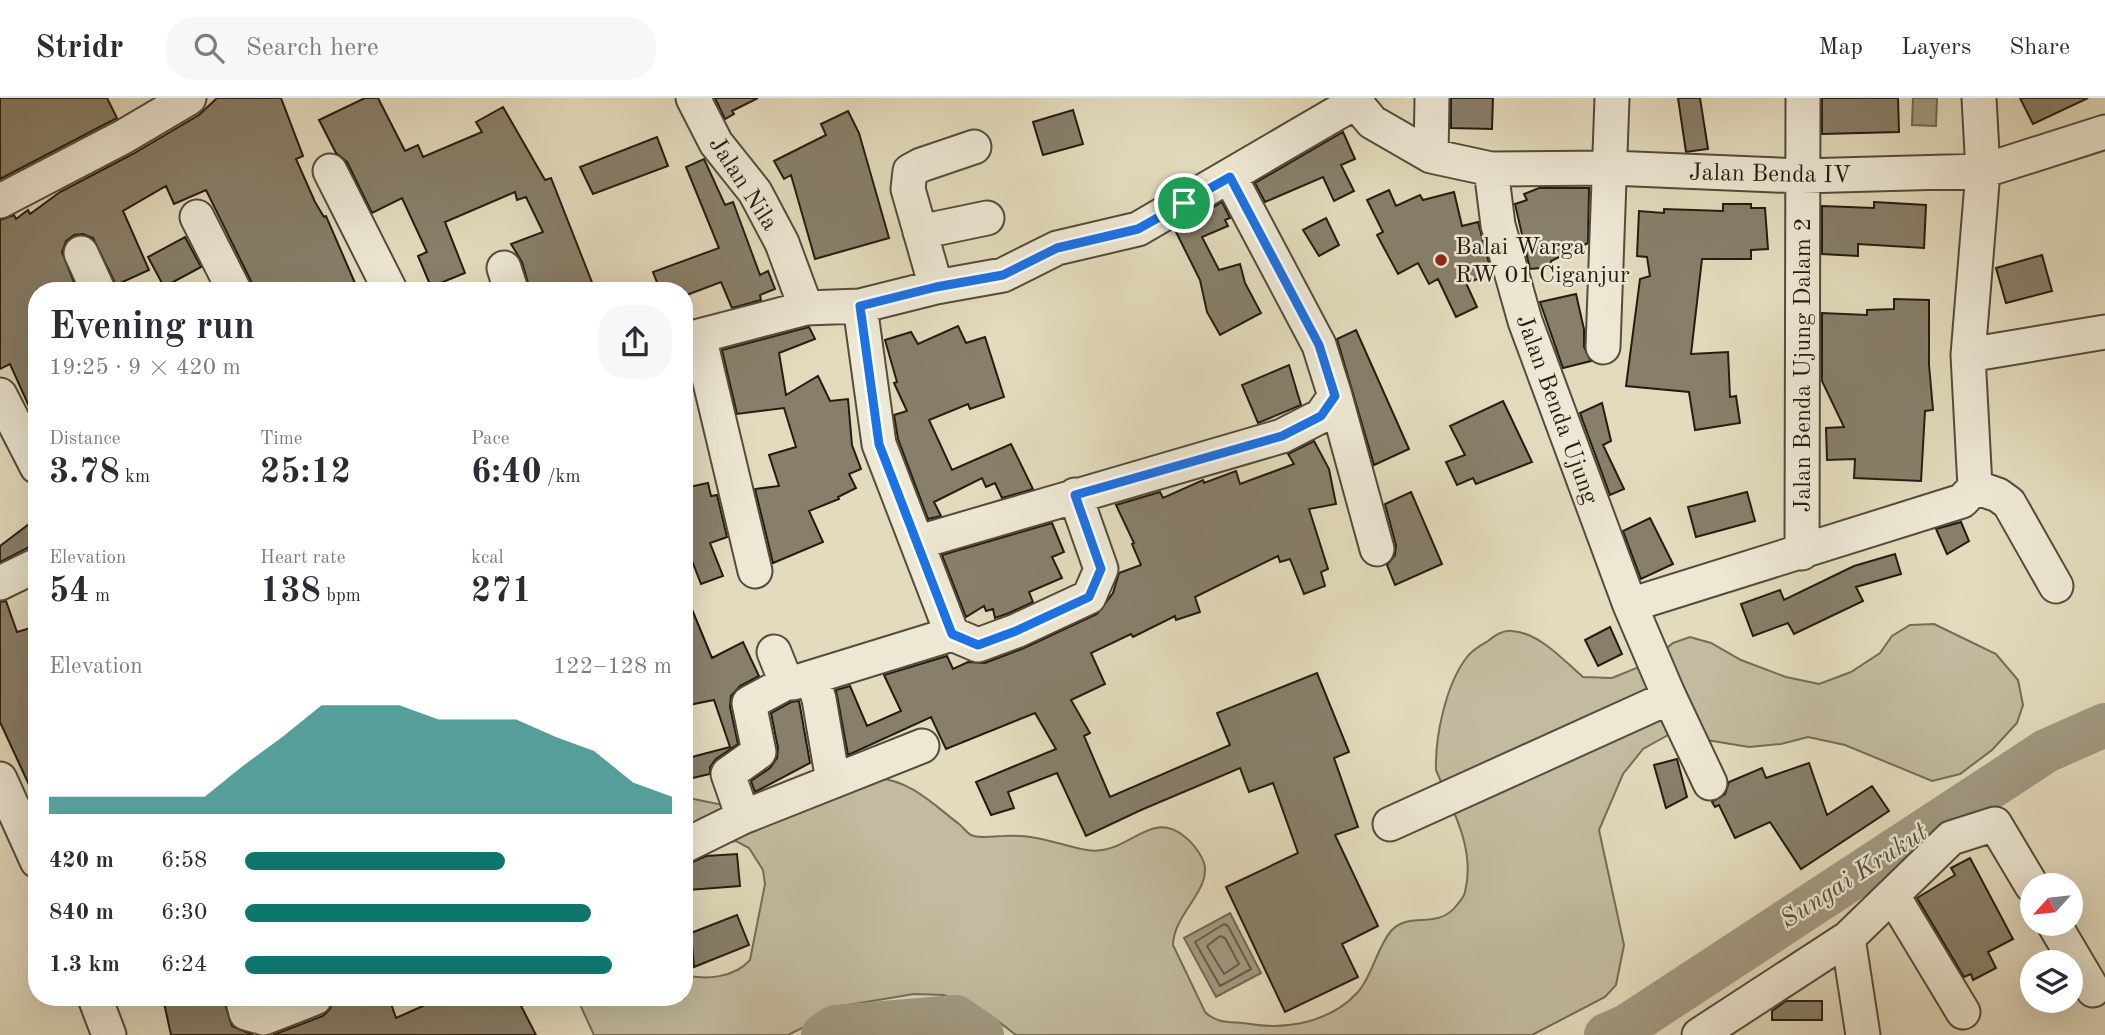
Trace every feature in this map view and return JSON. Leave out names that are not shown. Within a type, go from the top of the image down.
[{"type":"street","points":[[0,201],[123,137],[189,98]]},
{"type":"street","name":"Jalan Nila","points":[[693,98],[716,143],[755,192],[782,243],[806,308]]},
{"type":"street","points":[[1431,156],[1432,98]]},
{"type":"street","points":[[1603,347],[1612,98]]},
{"type":"street","name":"Jalan Benda Ujung Dalam 2","points":[[1802,98],[1802,553]]},
{"type":"street","points":[[1630,605],[1962,502],[1975,488],[1968,355],[1983,171],[1979,98]]},
{"type":"street","points":[[693,338],[806,308],[860,306],[936,287],[1003,275],[1057,248],[1138,229],[1230,177],[1353,101]]},
{"type":"street","name":"Jalan Benda IV","points":[[1353,101],[1372,122],[1431,156],[1492,169],[1611,168],[1801,176],[1983,171],[2105,132]]},
{"type":"street","points":[[936,287],[908,189],[910,171],[974,147]]},
{"type":"street","name":"Jalan Benda Ujung","points":[[1492,169],[1498,225],[1525,321],[1630,605],[1710,783]]},
{"type":"street","points":[[330,171],[386,282]]},
{"type":"street","points":[[1230,177],[1319,345],[1377,549]]},
{"type":"street","points":[[197,217],[230,282]]},
{"type":"street","points":[[919,232],[987,218]]},
{"type":"street","points":[[81,253],[94,282]]},
{"type":"street","points":[[860,306],[879,444],[919,542],[952,634]]},
{"type":"street","points":[[1968,355],[2105,332]]},
{"type":"street","points":[[693,342],[755,571]]},
{"type":"street","points":[[0,395],[28,449]]},
{"type":"street","points":[[919,542],[1282,436],[1321,416],[1335,396]]},
{"type":"street","points":[[1975,488],[1998,495],[2009,503],[2056,586]]},
{"type":"street","points":[[743,817],[729,774],[758,752],[750,703],[800,680],[952,634],[978,645],[1016,631],[1089,597],[1101,569],[1075,495]]},
{"type":"street","points":[[0,583],[28,569]]},
{"type":"street","points":[[774,652],[819,699],[833,782]]},
{"type":"street","points":[[1390,824],[1657,703],[1668,694]]},
{"type":"street","points":[[693,842],[743,817],[922,746]]},
{"type":"street","points":[[0,779],[25,844]]},
{"type":"street","points":[[1711,1031],[1848,938],[1894,897],[1951,838],[1995,824],[2024,873]]},
{"type":"street","points":[[1894,897],[1964,1012]]},
{"type":"street","points":[[2061,936],[2093,990]]},
{"type":"street","points":[[1848,938],[1863,1035]]},
{"type":"street","points":[[98,1006],[109,1035]]},
{"type":"street","points":[[245,1006],[246,1013],[264,1018],[294,1006]]},
{"type":"shaded area","points":[[1934,624],[1996,654],[2018,680],[2023,705],[2017,723],[1992,750],[1960,774],[1932,781],[1845,745],[1808,737],[1781,744],[1749,747],[1670,734],[1643,749],[1623,774],[1599,830],[1624,945],[1616,985],[1605,997],[1532,1035],[1016,1035],[990,1015],[944,995],[914,994],[848,1005],[788,1035],[594,1035],[581,1006],[693,1006],[693,976],[728,974],[750,960],[765,884],[763,870],[749,848],[736,841],[693,848],[693,799],[752,811],[877,778],[911,788],[975,836],[1026,836],[1087,850],[1102,850],[1115,847],[1149,830],[1160,827],[1172,829],[1190,842],[1204,863],[1203,883],[1179,923],[1173,945],[1205,1012],[1220,1021],[1264,1026],[1308,1022],[1335,1010],[1358,992],[1386,938],[1398,925],[1441,917],[1449,913],[1464,896],[1468,876],[1465,845],[1436,770],[1437,742],[1453,681],[1471,652],[1493,637],[1509,631],[1522,633],[1550,648],[1583,677],[1612,678],[1649,663],[1673,643],[1690,637],[1711,643],[1741,660],[1786,677],[1819,684],[1851,672],[1880,653],[1892,636],[1910,625]]},
{"type":"water","points":[[1913,98],[1937,98],[1936,126],[1912,125]]},
{"type":"water","points":[[1230,913],[1261,973],[1216,997],[1184,938]]},
{"type":"building","points":[[0,98],[107,98],[117,118],[0,179]]},
{"type":"building","points":[[217,98],[281,98],[303,156],[296,159],[315,202],[324,217],[326,216],[355,282],[251,282],[206,190],[174,204],[166,186],[123,211],[149,270],[123,282],[115,282],[93,238],[83,234],[74,235],[66,241],[62,252],[74,282],[28,282],[28,404],[10,364],[0,369],[0,220],[14,215],[16,219],[28,210],[30,214],[60,192],[133,154],[199,115]]},
{"type":"building","points":[[365,98],[378,98],[405,151],[418,145],[423,157],[482,132],[476,122],[503,107],[545,180],[551,178],[592,282],[528,282],[522,262],[511,244],[543,232],[526,197],[517,200],[515,192],[445,222],[465,273],[443,282],[429,282],[418,256],[427,252],[402,198],[372,213],[347,162],[336,153],[319,120]]},
{"type":"building","points":[[715,98],[758,98],[732,111],[734,114],[725,119]]},
{"type":"building","points":[[1451,98],[1493,98],[1492,129],[1451,128]]},
{"type":"building","points":[[1678,98],[1700,98],[1708,149],[1686,152]]},
{"type":"building","points":[[1822,98],[1898,98],[1899,132],[1822,134]]},
{"type":"building","points":[[2020,98],[2088,98],[2033,124]]},
{"type":"building","points":[[1073,110],[1083,144],[1043,155],[1033,122]]},
{"type":"building","points":[[848,111],[859,133],[889,238],[815,259],[791,175],[784,179],[774,161],[826,135],[821,124]]},
{"type":"building","points":[[1343,132],[1355,159],[1341,165],[1354,191],[1334,201],[1323,177],[1265,202],[1255,183]]},
{"type":"building","points":[[657,137],[668,166],[593,194],[580,167]]},
{"type":"building","points":[[704,159],[725,205],[733,202],[760,275],[768,271],[775,289],[760,295],[761,300],[732,308],[721,282],[693,293],[693,282],[657,282],[653,272],[719,248],[686,167]]},
{"type":"building","points":[[1539,188],[1589,188],[1588,243],[1551,261],[1552,267],[1530,269],[1515,204],[1527,200],[1524,194]]},
{"type":"building","points":[[1389,190],[1396,206],[1420,195],[1423,200],[1454,192],[1462,226],[1478,222],[1492,274],[1466,283],[1477,307],[1456,317],[1438,279],[1429,284],[1418,263],[1398,274],[1377,235],[1383,232],[1367,200]]},
{"type":"building","points":[[1222,202],[1230,218],[1225,220],[1228,226],[1202,237],[1219,270],[1240,264],[1245,283],[1261,313],[1220,335],[1207,312],[1200,280],[1175,230]]},
{"type":"building","points":[[1874,202],[1926,205],[1924,248],[1858,244],[1858,256],[1822,254],[1822,206],[1874,208]]},
{"type":"building","points":[[1723,204],[1751,204],[1751,208],[1765,208],[1768,249],[1751,250],[1751,259],[1702,259],[1691,354],[1728,352],[1730,397],[1736,396],[1740,423],[1695,430],[1689,392],[1626,386],[1640,279],[1650,276],[1647,257],[1637,256],[1639,211],[1723,211]]},
{"type":"building","points":[[1326,218],[1339,245],[1319,256],[1303,230]]},
{"type":"building","points":[[185,237],[201,267],[173,282],[161,282],[148,257]]},
{"type":"building","points":[[2042,255],[2052,291],[2006,303],[1996,268]]},
{"type":"building","points":[[1576,294],[1584,329],[1584,347],[1591,361],[1563,368],[1540,302]]},
{"type":"building","points":[[1894,299],[1929,300],[1929,365],[1933,410],[1925,411],[1921,481],[1854,478],[1855,459],[1827,460],[1826,428],[1844,427],[1822,381],[1822,313],[1867,315],[1867,310],[1894,309]]},
{"type":"building","points":[[958,326],[966,343],[985,337],[1004,397],[970,409],[968,404],[929,420],[952,470],[1011,444],[1033,489],[1002,498],[995,483],[986,487],[982,478],[934,502],[941,516],[928,519],[898,439],[894,415],[907,411],[894,383],[897,382],[885,340],[911,332],[918,344]]},
{"type":"building","points":[[809,327],[815,339],[779,353],[786,395],[818,376],[830,401],[848,399],[852,445],[861,469],[849,474],[856,488],[838,497],[839,499],[809,511],[823,542],[773,563],[755,489],[779,486],[769,455],[796,447],[784,408],[737,414],[722,350]]},
{"type":"building","points":[[1356,330],[1409,449],[1374,465],[1337,339]]},
{"type":"building","points":[[1289,365],[1301,405],[1258,423],[1242,385]]},
{"type":"building","points":[[1503,401],[1532,462],[1476,484],[1473,478],[1457,485],[1446,462],[1465,455],[1450,426]]},
{"type":"building","points":[[1602,403],[1611,441],[1603,445],[1624,489],[1610,495],[1580,413]]},
{"type":"building","points":[[1314,441],[1329,469],[1336,504],[1309,509],[1328,569],[1321,572],[1325,586],[1304,594],[1290,559],[1280,562],[1278,556],[1195,597],[1200,612],[1176,620],[1175,616],[1133,637],[1131,634],[1091,653],[1105,684],[1071,700],[1090,733],[1084,736],[1110,797],[1230,745],[1217,713],[1317,673],[1349,752],[1334,758],[1358,827],[1335,835],[1378,926],[1342,944],[1358,977],[1285,1012],[1226,887],[1298,853],[1273,783],[1249,792],[1240,768],[1086,836],[1057,773],[1008,792],[1014,808],[991,815],[976,782],[1056,749],[1035,713],[946,749],[931,717],[848,755],[836,690],[850,686],[867,726],[901,711],[884,675],[947,656],[953,669],[968,662],[985,663],[1097,614],[1113,593],[1119,573],[1141,565],[1116,505],[1160,492],[1163,498],[1203,480],[1204,483],[1236,471],[1240,484],[1294,464],[1288,454]]},
{"type":"building","points":[[708,483],[711,496],[717,495],[727,537],[710,543],[723,576],[701,584],[693,563],[693,486]]},
{"type":"building","points":[[1411,492],[1442,564],[1395,585],[1387,565],[1395,555],[1396,545],[1385,504]]},
{"type":"building","points":[[1747,492],[1755,521],[1696,537],[1688,507]]},
{"type":"building","points":[[1650,518],[1673,564],[1641,579],[1623,531]]},
{"type":"building","points":[[1961,522],[1969,541],[1947,554],[1936,529]]},
{"type":"building","points":[[1052,523],[1064,552],[1052,557],[1062,578],[1029,592],[1033,602],[1009,613],[995,618],[993,609],[986,611],[984,606],[966,617],[942,555]]},
{"type":"building","points":[[28,525],[28,548],[0,562],[0,546]]},
{"type":"building","points":[[1895,554],[1901,574],[1856,587],[1863,601],[1794,634],[1788,623],[1753,636],[1741,604],[1780,590],[1784,600],[1854,566]]},
{"type":"building","points":[[6,601],[17,632],[28,629],[28,783],[0,722],[0,602]]},
{"type":"building","points":[[693,612],[712,658],[743,642],[759,676],[740,686],[731,696],[730,707],[738,744],[716,759],[710,767],[710,774],[693,778],[693,757],[730,747],[714,700],[693,704]]},
{"type":"building","points":[[1610,627],[1622,654],[1598,666],[1585,640]]},
{"type":"building","points":[[799,701],[810,763],[755,792],[751,781],[770,768],[777,758],[778,748],[771,713],[791,702]]},
{"type":"building","points":[[1677,759],[1687,797],[1666,808],[1654,765]]},
{"type":"building","points":[[1809,763],[1827,815],[1872,786],[1889,811],[1801,869],[1770,822],[1735,838],[1719,805],[1715,807],[1712,802],[1725,794],[1729,782],[1762,768],[1766,778]]},
{"type":"building","points":[[737,854],[740,886],[693,890],[693,862],[706,856]]},
{"type":"building","points":[[1970,858],[2013,939],[1988,952],[1996,968],[1973,980],[1971,974],[1964,977],[1917,898],[1955,875],[1951,868]]},
{"type":"building","points":[[737,915],[749,945],[694,967],[693,932]]},
{"type":"building","points":[[1786,1001],[1822,1001],[1822,1020],[1772,1020],[1772,1011]]},
{"type":"building","points":[[165,1006],[226,1006],[232,1026],[253,1035],[171,1035]]},
{"type":"building","points":[[331,1006],[392,1006],[396,1018],[423,1006],[521,1006],[536,1035],[273,1035],[323,1016]]},
{"type":"waterway","name":"Sungai Krukut","points":[[1606,1035],[1627,1026],[2046,751],[2105,725]]},
{"type":"waterway","name":"Sungai Krukut","points":[[823,1035],[835,1027],[956,1017],[982,1035]]},
{"type":"place","name":"Balai Warga RW 01 Ciganjur","points":[[1441,260]]},
{"type":"route","points":[[1230,177],[1319,345],[1335,396],[1321,416],[1282,436],[1075,495],[1101,569],[1089,597],[1016,631],[978,645],[952,634],[919,542],[879,444],[860,306],[936,287],[1003,275],[1057,248],[1138,229],[1184,203],[1230,177]]}]
